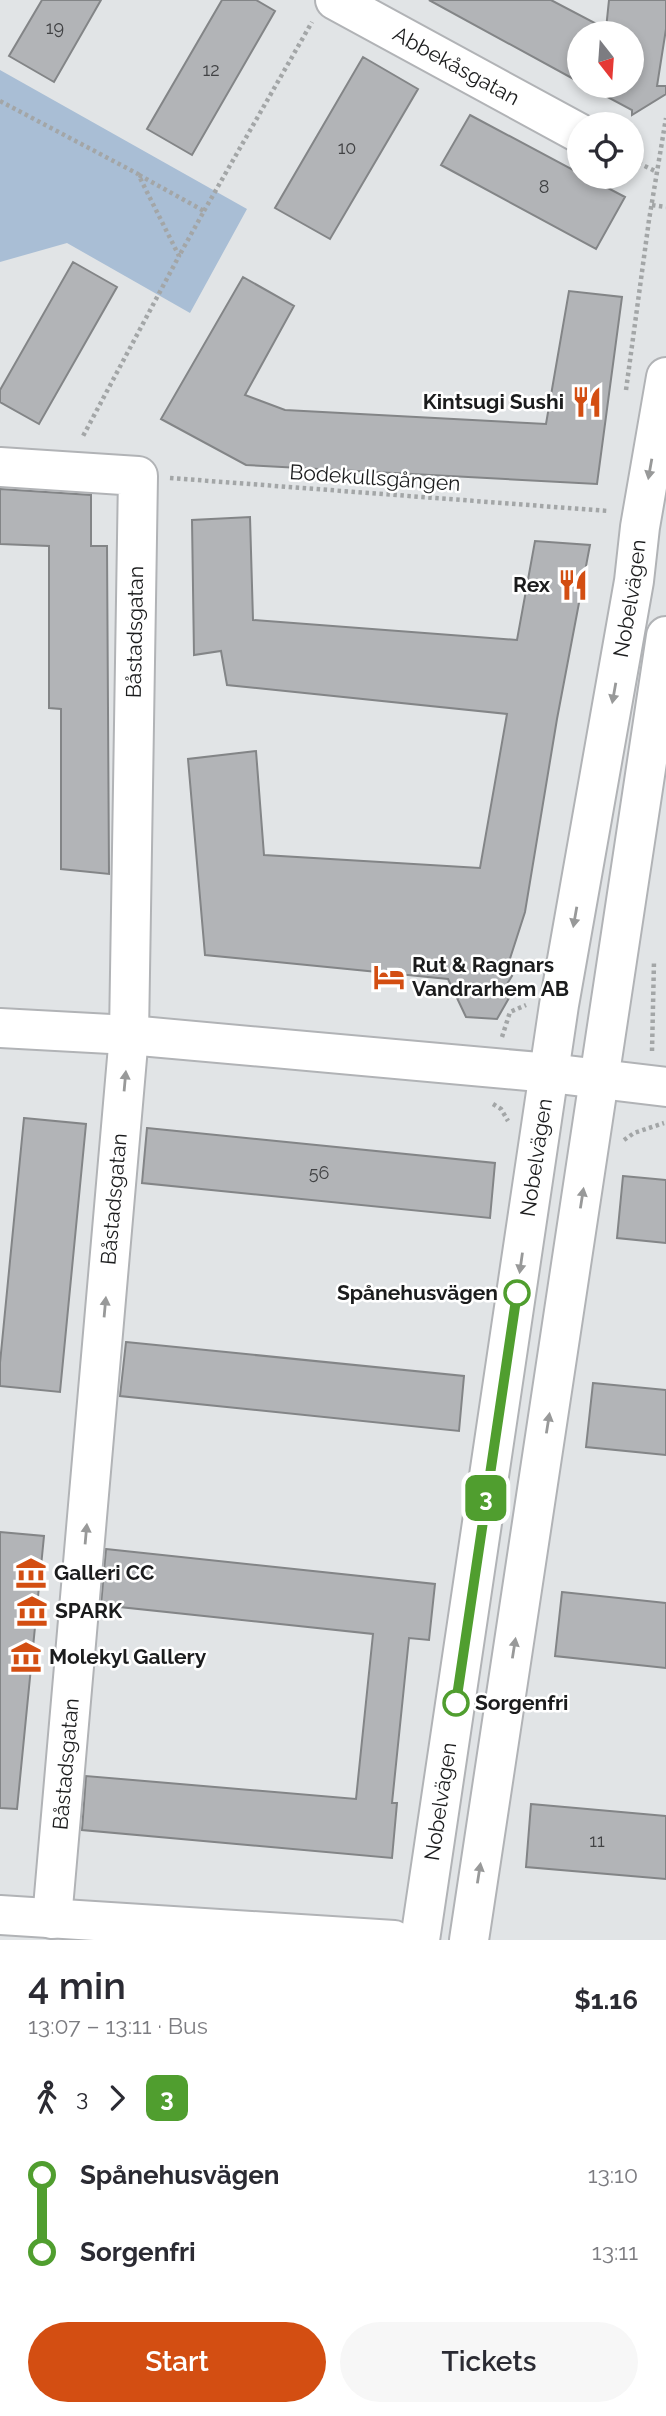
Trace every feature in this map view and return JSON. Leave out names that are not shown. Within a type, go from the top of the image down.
[{"type":"street","name":"Abbekåsgatan","points":[[326,6],[567,127]]},
{"type":"street","name":"Nobelvägen","points":[[420,1940],[559,1005],[632,594],[640,527],[666,377]]},
{"type":"street","points":[[0,467],[138,476]]},
{"type":"street","name":"Båstadsgatan","points":[[52,1919],[129,1035],[138,476]]},
{"type":"street","name":"Nobelvägen","points":[[469,1940],[666,636]]},
{"type":"street","points":[[0,1028],[129,1035],[550,1073],[666,1087]]},
{"type":"street","points":[[0,1915],[394,1940]]},
{"type":"path","points":[[64,471],[204,211],[326,6]]},
{"type":"path","points":[[0,101],[204,211]]},
{"type":"path","points":[[644,166],[657,172]]},
{"type":"path","points":[[138,174],[179,257]]},
{"type":"path","points":[[652,205],[666,207]]},
{"type":"path","name":"Bodekullsgången","points":[[138,476],[610,511]]},
{"type":"path","points":[[500,1044],[510,1012],[535,1001]]},
{"type":"path","points":[[642,1131],[666,1122]]},
{"type":"shaded area","points":[[0,70],[247,209],[190,313],[67,243],[0,262]]},
{"type":"building","points":[[42,0],[101,0],[54,82],[9,56]]},
{"type":"building","points":[[222,0],[256,0],[275,11],[192,155],[147,129]]},
{"type":"building","points":[[429,0],[551,0],[591,21],[567,21],[567,75]]},
{"type":"building","points":[[609,0],[666,0],[666,29],[657,86],[666,86],[666,94],[637,112],[610,98],[644,98],[644,21],[607,21]]},
{"type":"building","points":[[363,57],[418,89],[330,239],[275,208]]},
{"type":"building","points":[[470,115],[567,167],[567,189],[610,189],[625,197],[596,249],[441,165]]},
{"type":"building","points":[[73,262],[117,287],[39,424],[0,402],[0,390]]},
{"type":"building","points":[[243,277],[294,306],[245,395],[285,410],[546,424],[569,291],[622,297],[597,484],[246,465],[161,419]]},
{"type":"building","points":[[0,489],[91,495],[91,546],[107,546],[109,874],[61,869],[61,709],[49,708],[49,546],[0,544]]},
{"type":"building","points":[[250,517],[253,620],[517,640],[535,541],[590,545],[557,719],[525,912],[506,971],[512,976],[502,992],[509,998],[497,1019],[466,1017],[448,979],[205,955],[188,759],[256,751],[264,855],[480,868],[507,714],[227,685],[221,651],[194,655],[192,520]]},
{"type":"building","points":[[24,1118],[86,1124],[60,1392],[0,1386]]},
{"type":"building","points":[[147,1128],[495,1163],[490,1218],[142,1183]]},
{"type":"building","points":[[623,1176],[666,1180],[666,1243],[617,1238]]},
{"type":"building","points":[[126,1342],[464,1376],[459,1431],[120,1396]]},
{"type":"building","points":[[593,1383],[666,1390],[666,1455],[586,1447]]},
{"type":"building","points":[[0,1532],[44,1536],[17,1809],[0,1808]]},
{"type":"building","points":[[106,1549],[435,1584],[429,1640],[409,1638],[392,1803],[397,1803],[392,1858],[82,1830],[86,1776],[356,1799],[373,1634],[101,1605]]},
{"type":"building","points":[[562,1592],[666,1603],[666,1668],[555,1656]]},
{"type":"building","points":[[531,1804],[666,1816],[666,1879],[526,1867]]},
{"type":"bus line","name":"3","points":[[456,1703],[517,1293]]},
{"type":"place","name":"Kintsugi Sushi","points":[[587,402]]},
{"type":"place","name":"Rex","points":[[573,585]]},
{"type":"place","name":"Rut & Ragnars Vandrarhem AB","points":[[389,977]]},
{"type":"place","name":"Spånehusvägen","points":[[517,1293]]},
{"type":"place","name":"Galleri CC","points":[[31,1573]]},
{"type":"place","name":"SPARK","points":[[32,1611]]},
{"type":"place","name":"Molekyl Gallery","points":[[26,1657]]},
{"type":"place","name":"Sorgenfri","points":[[456,1703]]}]
